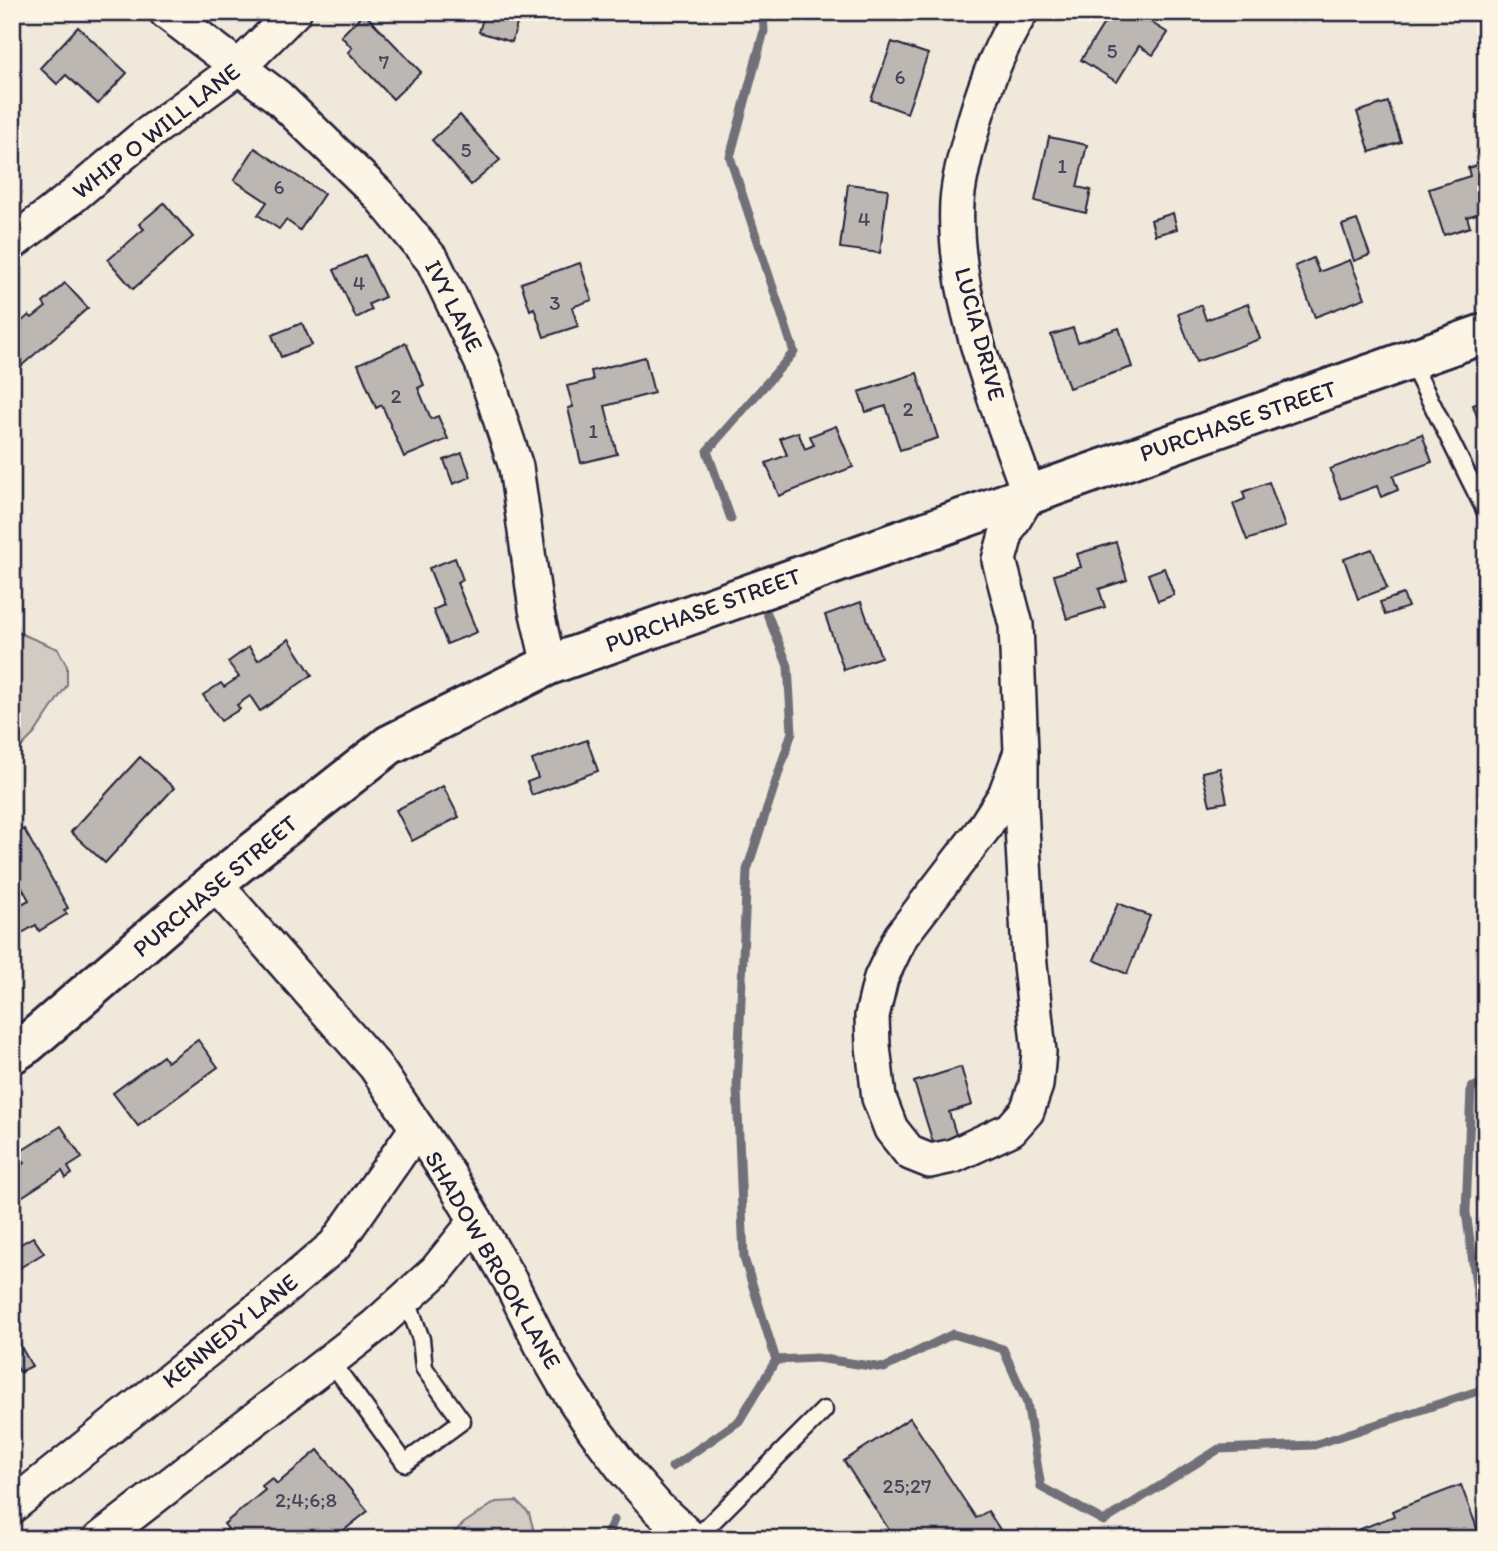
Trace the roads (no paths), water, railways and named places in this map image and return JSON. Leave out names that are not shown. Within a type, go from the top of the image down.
[{"type":"main road","name":"PURCHASE STREET","points":[[12,1054],[214,883],[389,745],[549,666],[1486,333]]},
{"type":"street","name":"IVY LANE","points":[[166,12],[278,97],[378,194],[433,261],[482,363],[516,467],[536,609],[549,666]]},
{"type":"street","name":"WHIP O WILL LANE","points":[[12,243],[142,138],[239,67],[294,12]]},
{"type":"street","name":"LUCIA DRIVE","points":[[1021,12],[1008,33],[990,74],[964,159],[957,201],[963,288],[974,330],[1029,495]]},
{"type":"street","points":[[1021,752],[1005,795],[984,828],[901,936],[875,997],[872,1016],[873,1046],[879,1098],[891,1129],[910,1153],[930,1161],[953,1156],[1012,1129],[1027,1111],[1036,1085],[1039,1052],[1028,955],[1021,807],[1021,752],[1016,625],[999,561],[1007,531],[1029,495]]},
{"type":"street","name":"SHADOW BROOK LANE","points":[[214,883],[375,1066],[449,1175],[510,1281],[541,1344],[593,1428],[626,1472],[658,1508],[694,1539]]},
{"type":"street","name":"KENNEDY LANE","points":[[12,1506],[275,1296],[335,1244],[417,1128]]},
{"type":"street","points":[[100,1539],[375,1326],[436,1271],[476,1221]]},
{"type":"lane","points":[[1410,360],[1486,512]]},
{"type":"lane","points":[[330,1360],[405,1463],[463,1421],[424,1368],[421,1339],[406,1298]]},
{"type":"lane","points":[[694,1539],[824,1410]]},
{"type":"waterway","points":[[731,519],[707,451],[794,352],[730,157],[764,31],[763,12]]},
{"type":"waterway","points":[[764,606],[788,666],[792,732],[747,870],[737,1088],[744,1258],[776,1360]]},
{"type":"waterway","points":[[672,1467],[739,1421],[776,1360],[817,1358],[884,1368],[953,1334],[1003,1349],[1027,1403],[1041,1487],[1104,1521],[1219,1449],[1314,1445],[1484,1389],[1480,1313],[1466,1212],[1471,1088],[1486,1082]]},
{"type":"waterway","points":[[605,1539],[614,1520]]}]
